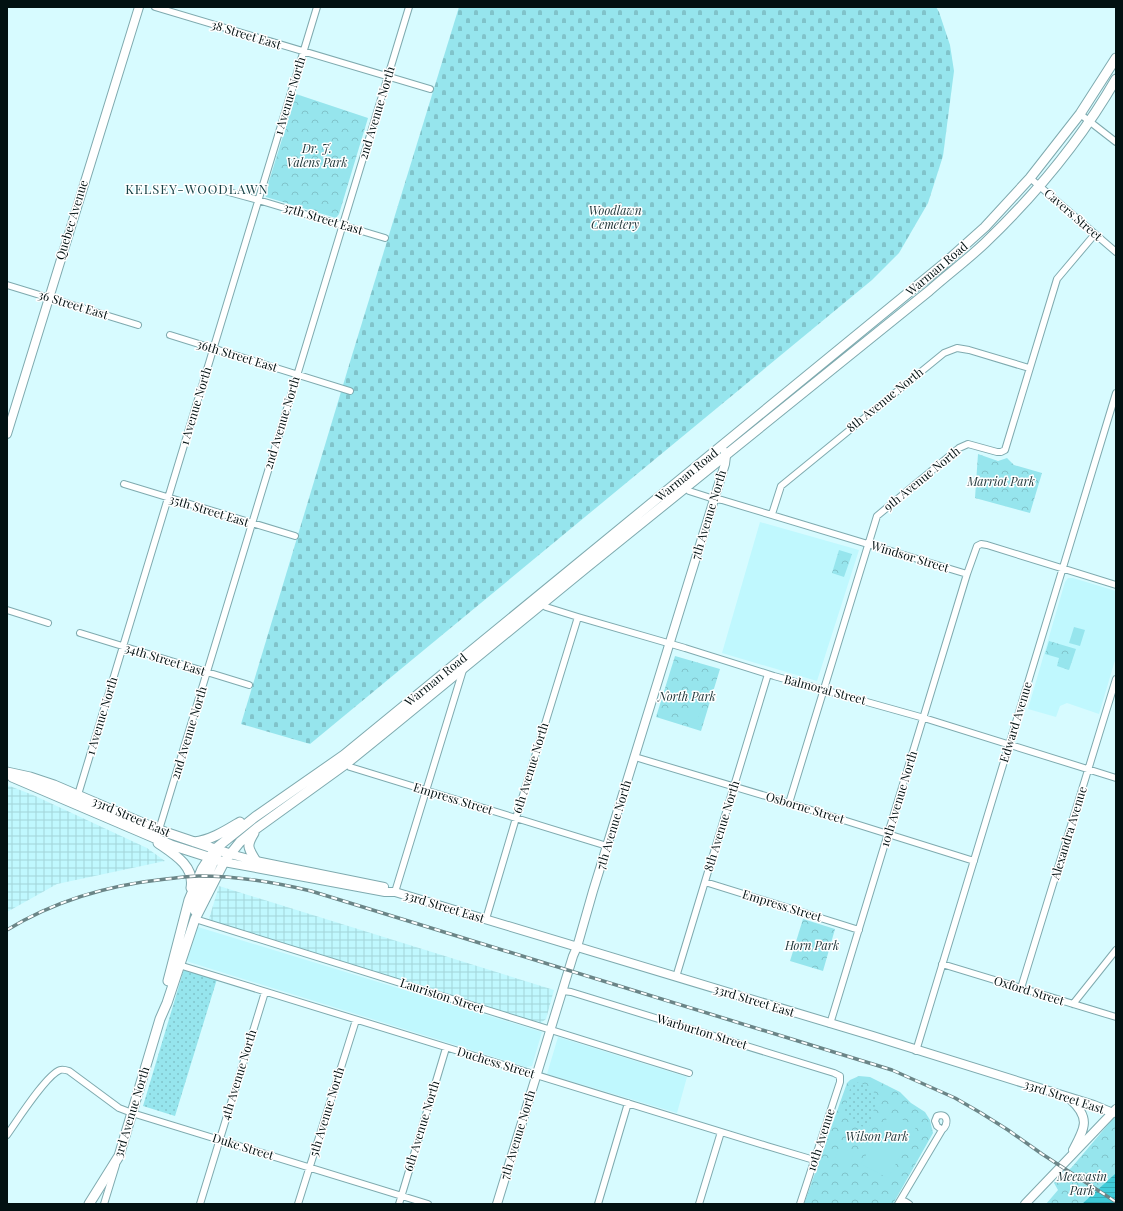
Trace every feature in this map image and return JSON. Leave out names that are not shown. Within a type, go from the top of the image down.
[{"type":"main road","name":"Warman Road","points":[[219,856],[347,763],[464,668],[539,601],[722,446],[946,262],[985,227],[1030,178],[1080,114],[1116,58]]},
{"type":"main road","name":"Warman Road","points":[[219,856],[232,835],[344,755],[539,601],[687,487],[929,291],[984,244],[1040,186],[1090,121],[1116,78]]},
{"type":"main road","name":"33rd Street East","points":[[7,772],[30,777],[78,794],[157,834],[219,856]]},
{"type":"main road","name":"33rd Street East","points":[[7,775],[144,834],[157,834],[192,842],[219,856]]},
{"type":"main road","points":[[192,842],[204,841],[263,812]]},
{"type":"main road","points":[[256,828],[248,846],[256,860]]},
{"type":"main road","points":[[144,834],[173,854],[189,870],[191,885],[185,913]]},
{"type":"main road","name":"3rd Avenue North","points":[[160,1019],[163,1001],[185,913],[198,876],[219,856]]},
{"type":"main road","name":"3rd Avenue North","points":[[120,1156],[160,1019],[219,856]]},
{"type":"main road","points":[[89,1204],[120,1156]]},
{"type":"street","name":"Quebec Avenue","points":[[7,434],[139,7]]},
{"type":"street","name":"38 Street East","points":[[155,7],[430,89]]},
{"type":"street","name":"1 Avenue North","points":[[75,804],[316,7]]},
{"type":"street","name":"2nd Avenue North","points":[[157,834],[409,7]]},
{"type":"street","points":[[1080,114],[1116,142]]},
{"type":"street","name":"Cavers Street","points":[[1030,178],[1116,252]]},
{"type":"street","name":"37th Street East","points":[[214,188],[385,238]]},
{"type":"street","name":"9th Avenue North","points":[[789,803],[877,516],[959,448],[968,444],[997,452],[1005,450],[1057,279],[1095,234]]},
{"type":"street","name":"36 Street East","points":[[7,285],[138,325]]},
{"type":"street","name":"36th Street East","points":[[170,336],[350,391]]},
{"type":"street","name":"8th Avenue North","points":[[772,514],[781,486],[944,353],[956,348],[969,350],[1029,368]]},
{"type":"street","name":"Edward Avenue","points":[[916,1051],[1116,393]]},
{"type":"street","name":"7th Avenue North","points":[[497,1204],[714,499],[726,456],[722,446]]},
{"type":"street","name":"35th Street East","points":[[124,484],[295,536]]},
{"type":"street","name":"Windsor Street","points":[[687,487],[689,491],[714,499],[772,514],[967,574]]},
{"type":"street","points":[[967,574],[975,550],[977,546],[981,544],[1116,585]]},
{"type":"street","name":"10th Avenue North","points":[[830,1024],[967,574]]},
{"type":"street","name":"Balmoral Street","points":[[539,601],[546,607],[578,617],[768,674],[924,718],[1116,778]]},
{"type":"street","points":[[7,610],[48,622]]},
{"type":"street","name":"6th Avenue North","points":[[486,919],[578,617]]},
{"type":"street","name":"34th Street East","points":[[80,633],[249,685]]},
{"type":"street","points":[[395,892],[464,668]]},
{"type":"street","name":"8th Avenue North","points":[[676,977],[768,674]]},
{"type":"street","name":"Alexandra Avenue","points":[[1021,988],[1116,679]]},
{"type":"street","name":"Osborne Street","points":[[635,757],[974,861]]},
{"type":"street","name":"Empress Street","points":[[347,763],[350,767],[607,846]]},
{"type":"street","name":"33rd Street East","points":[[219,856],[385,892],[395,892],[1114,1110]]},
{"type":"street","name":"33rd Street East","points":[[219,856],[256,860],[390,888],[395,892]]},
{"type":"street","name":"Empress Street","points":[[705,882],[859,930]]},
{"type":"street","name":"Lauriston Street","points":[[195,919],[689,1073]]},
{"type":"street","points":[[1073,1004],[1116,950]]},
{"type":"street","name":"Oxford Street","points":[[942,964],[1116,1017]]},
{"type":"street","name":"Duchess Street","points":[[179,965],[536,1076],[814,1160]]},
{"type":"street","name":"Warburton Street","points":[[563,991],[571,992],[840,1076]]},
{"type":"street","name":"4th Avenue North","points":[[200,1204],[265,992]]},
{"type":"street","name":"5th Avenue North","points":[[298,1204],[356,1020]]},
{"type":"street","name":"6th Avenue North","points":[[399,1204],[446,1048]]},
{"type":"street","name":"Duke Street","points":[[7,1135],[36,1094],[52,1076],[60,1071],[69,1071],[119,1108],[132,1113],[428,1204]]},
{"type":"street","name":"10th Avenue","points":[[800,1204],[840,1082],[840,1076]]},
{"type":"street","points":[[1068,1097],[1076,1105],[1084,1119],[1084,1126],[1071,1156]]},
{"type":"street","points":[[598,1204],[628,1104]]},
{"type":"street","points":[[1025,1204],[1114,1110]]},
{"type":"street","points":[[909,1204],[899,1202],[942,1130]]},
{"type":"street","points":[[699,1204],[721,1132]]},
{"type":"street","name":"3rd Avenue North","points":[[104,1204],[120,1156]]},
{"type":"shaded area","points":[[760,522],[859,550],[817,681],[722,653]]},
{"type":"shaded area","points":[[1068,578],[1073,578],[1116,591],[1116,657],[1099,714],[1067,703],[1060,706],[1056,717],[1028,709],[1065,582]]},
{"type":"shaded area","points":[[7,785],[33,795],[147,848],[165,861],[57,884],[7,912]]},
{"type":"shaded area","points":[[219,886],[554,990],[546,1019],[539,1023],[208,922]]},
{"type":"shaded area","points":[[198,927],[542,1032],[532,1066],[526,1067],[189,962],[186,959],[186,955],[196,928]]},
{"type":"shaded area","points":[[558,1037],[687,1077],[677,1113],[547,1074]]},
{"type":"shaded area","points":[[1116,1173],[1116,1204],[1082,1204]]},
{"type":"green space","name":"Woodlawn Cemetery","points":[[459,7],[936,7],[950,45],[954,71],[943,156],[928,203],[899,253],[872,280],[310,744],[241,724]]},
{"type":"green space","name":"Dr. J. Valens Park","points":[[296,94],[368,118],[339,214],[336,218],[266,197],[265,194]]},
{"type":"green space","name":"Marriot Park","points":[[978,454],[998,461],[1007,458],[1014,465],[1042,473],[1030,513],[975,498]]},
{"type":"green space","points":[[839,550],[852,554],[844,577],[832,573]]},
{"type":"green space","points":[[1074,627],[1085,630],[1080,646],[1069,643]]},
{"type":"green space","points":[[1049,641],[1076,649],[1069,670],[1057,666],[1059,658],[1045,654]]},
{"type":"green space","name":"North Park","points":[[675,656],[720,669],[701,731],[656,717]]},
{"type":"green space","points":[[694,697],[704,700],[698,719],[687,716]]},
{"type":"green space","name":"Horn Park","points":[[803,919],[835,929],[823,971],[790,961]]},
{"type":"green space","points":[[184,969],[217,979],[175,1116],[143,1106]]},
{"type":"green space","name":"Wilson Park","points":[[859,1076],[870,1077],[900,1092],[911,1103],[925,1112],[930,1120],[933,1133],[893,1204],[804,1204],[847,1083]]},
{"type":"green space","points":[[856,1082],[863,1084],[874,1092],[877,1099],[869,1126],[865,1127],[861,1126],[843,1113],[850,1089]]},
{"type":"green space","points":[[890,1113],[916,1127],[888,1178],[861,1164]]},
{"type":"green space","name":"Meewasin Park","points":[[1116,1115],[1116,1173],[1087,1204],[1046,1204],[1058,1190],[1054,1183],[1072,1167]]},
{"type":"green space","points":[[839,1148],[854,1153],[850,1165],[835,1160]]},
{"type":"railway","points":[[7,930],[44,910],[64,902],[104,890],[124,885],[191,876],[213,876],[255,880],[311,891],[892,1070],[955,1098],[981,1113],[1116,1202]]},
{"type":"district","name":"KELSEY-WOODLAWN","points":[[197,189]]}]
